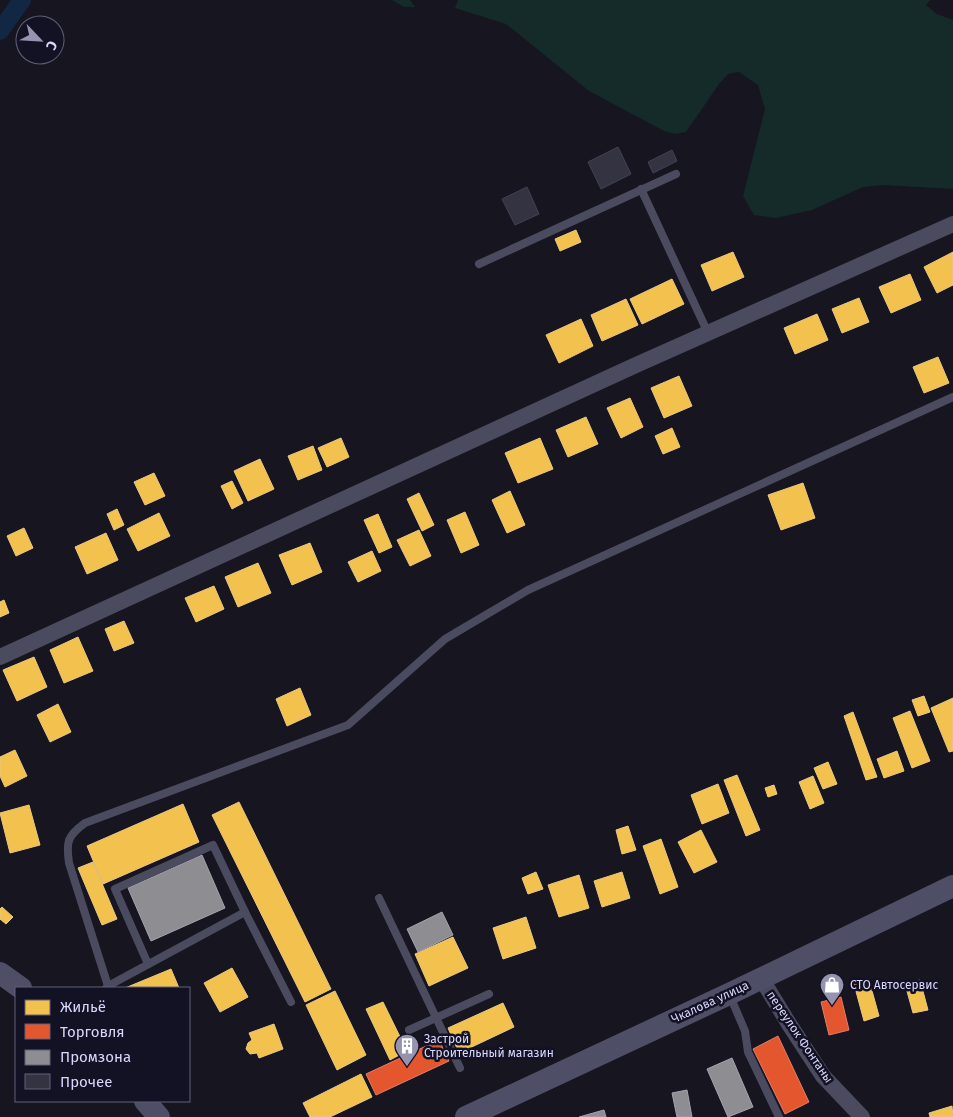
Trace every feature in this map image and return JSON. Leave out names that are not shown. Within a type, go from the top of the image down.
[{"type":"main road","name":"Чкалова улица","points":[[466,1117],[729,994],[953,886]]},
{"type":"main road","points":[[0,973],[21,987]]},
{"type":"main road","points":[[146,1102],[159,1117]]},
{"type":"street","points":[[0,656],[636,364],[953,224]]},
{"type":"street","name":"переулок Фонтаны","points":[[761,978],[823,1076],[862,1117]]},
{"type":"lane","points":[[479,264],[676,174]]},
{"type":"lane","points":[[641,189],[708,333]]},
{"type":"lane","points":[[245,912],[107,987],[69,863],[67,846],[74,832],[85,823],[348,725],[444,639],[528,590],[953,397]]},
{"type":"lane","points":[[148,964],[115,889],[213,846],[291,1002]]},
{"type":"lane","points":[[379,898],[460,1068]]},
{"type":"lane","points":[[409,1030],[489,994]]},
{"type":"lane","points":[[729,994],[745,1031],[748,1052],[779,1117]]},
{"type":"green space","points":[[392,0],[410,0],[415,7],[404,7]]},
{"type":"green space","points":[[458,0],[930,0],[926,5],[937,14],[953,20],[953,189],[885,185],[863,187],[812,210],[776,218],[754,215],[743,196],[765,109],[758,85],[739,72],[728,74],[686,132],[675,134],[664,131],[589,91],[506,24],[455,8]]},
{"type":"building: Жильё","points":[[576,230],[581,242],[560,251],[555,239]]},
{"type":"building: Жильё","points":[[733,252],[744,277],[712,291],[701,265]]},
{"type":"building: Жильё","points":[[953,252],[953,285],[937,293],[924,267]]},
{"type":"building: Жильё","points":[[910,274],[921,300],[891,313],[879,287]]},
{"type":"building: Жильё","points":[[672,279],[684,304],[642,324],[630,299]]},
{"type":"building: Жильё","points":[[859,298],[869,322],[842,333],[832,309]]},
{"type":"building: Жильё","points":[[626,299],[638,325],[602,341],[591,315]]},
{"type":"building: Жильё","points":[[817,314],[828,340],[795,354],[784,328]]},
{"type":"building: Жильё","points":[[581,319],[593,346],[559,363],[546,335]]},
{"type":"building: Жильё","points":[[938,357],[949,383],[924,393],[913,367]]},
{"type":"building: Жильё","points":[[679,376],[692,406],[664,418],[651,388]]},
{"type":"building: Жильё","points":[[630,398],[643,427],[621,438],[607,408]]},
{"type":"building: Жильё","points":[[586,417],[598,444],[568,457],[556,430]]},
{"type":"building: Жильё","points":[[672,428],[680,447],[663,454],[655,436]]},
{"type":"building: Жильё","points":[[341,438],[349,457],[327,467],[318,448]]},
{"type":"building: Жильё","points":[[540,438],[553,469],[518,483],[505,453]]},
{"type":"building: Жильё","points":[[313,446],[322,470],[298,480],[288,456]]},
{"type":"building: Жильё","points":[[260,459],[274,489],[248,501],[234,471]]},
{"type":"building: Жильё","points":[[154,473],[165,496],[145,505],[134,482]]},
{"type":"building: Жильё","points":[[232,481],[243,503],[232,509],[221,486]]},
{"type":"building: Жильё","points":[[803,483],[815,518],[781,530],[768,495]]},
{"type":"building: Жильё","points":[[510,491],[525,525],[507,533],[492,500]]},
{"type":"building: Жильё","points":[[419,493],[434,525],[422,531],[407,499]]},
{"type":"building: Жильё","points":[[117,509],[124,525],[114,530],[107,514]]},
{"type":"building: Жильё","points":[[465,512],[479,545],[461,553],[447,520]]},
{"type":"building: Жильё","points":[[159,513],[170,536],[138,551],[127,529]]},
{"type":"building: Жильё","points":[[378,514],[392,547],[379,553],[364,520]]},
{"type":"building: Жильё","points":[[24,528],[33,548],[16,556],[7,536]]},
{"type":"building: Жильё","points":[[419,530],[431,556],[410,566],[397,540]]},
{"type":"building: Жильё","points":[[106,533],[118,560],[87,574],[75,547]]},
{"type":"building: Жильё","points":[[310,543],[322,572],[292,585],[279,555]]},
{"type":"building: Жильё","points":[[372,551],[381,571],[358,582],[348,562]]},
{"type":"building: Жильё","points":[[258,563],[271,593],[238,607],[225,577]]},
{"type":"building: Жильё","points":[[214,586],[224,609],[196,622],[185,598]]},
{"type":"building: Жильё","points":[[4,600],[9,613],[0,617],[0,602]]},
{"type":"building: Жильё","points":[[124,621],[134,643],[114,651],[105,629]]},
{"type":"building: Жильё","points":[[78,637],[93,671],[64,683],[50,650]]},
{"type":"building: Жильё","points":[[34,657],[47,687],[17,701],[3,670]]},
{"type":"building: Жильё","points":[[300,688],[311,715],[287,726],[276,699]]},
{"type":"building: Жильё","points":[[924,696],[930,712],[918,716],[912,700]]},
{"type":"building: Жильё","points":[[953,698],[953,751],[949,752],[931,708]]},
{"type":"building: Жильё","points":[[58,704],[71,732],[50,742],[37,715]]},
{"type":"building: Жильё","points":[[910,711],[930,761],[912,768],[893,718]]},
{"type":"building: Жильё","points":[[853,712],[877,777],[866,780],[844,716]]},
{"type":"building: Жильё","points":[[15,750],[27,776],[5,787],[0,776],[0,757]]},
{"type":"building: Жильё","points":[[897,751],[904,771],[884,778],[877,759]]},
{"type":"building: Жильё","points":[[828,762],[837,784],[823,789],[814,768]]},
{"type":"building: Жильё","points":[[737,775],[760,830],[746,836],[724,780]]},
{"type":"building: Жильё","points":[[813,776],[824,803],[810,809],[799,782]]},
{"type":"building: Жильё","points":[[718,784],[729,813],[702,824],[691,795]]},
{"type":"building: Жильё","points":[[774,785],[777,794],[768,797],[765,788]]},
{"type":"building: Жильё","points":[[239,802],[331,989],[305,1002],[212,815]]},
{"type":"building: Жильё","points":[[183,804],[199,842],[103,884],[87,846]]},
{"type":"building: Жильё","points":[[29,805],[40,845],[10,853],[0,813]]},
{"type":"building: Жильё","points":[[628,826],[636,850],[622,854],[616,830]]},
{"type":"building: Жильё","points":[[701,830],[717,862],[694,873],[678,842]]},
{"type":"building: Жильё","points":[[661,839],[678,887],[660,894],[643,846]]},
{"type":"building: Жильё","points":[[93,862],[117,919],[102,925],[78,868]]},
{"type":"building: Жильё","points":[[536,872],[543,889],[528,894],[522,878]]},
{"type":"building: Жильё","points":[[622,872],[630,898],[602,907],[594,881]]},
{"type":"building: Жильё","points":[[579,875],[589,908],[559,917],[548,885]]},
{"type":"building: Жильё","points":[[2,907],[13,917],[6,924],[0,919],[0,909]]},
{"type":"building: Жильё","points":[[526,917],[536,948],[503,959],[493,928]]},
{"type":"building: Жильё","points":[[453,937],[468,968],[429,986],[415,954]]},
{"type":"building: Жильё","points":[[232,968],[248,997],[220,1012],[204,983]]},
{"type":"building: Жильё","points":[[171,969],[179,987],[127,987]]},
{"type":"building: Жильё","points":[[869,980],[879,1016],[864,1021],[854,984]]},
{"type":"building: Жильё","points":[[920,980],[928,1010],[913,1013],[905,984]]},
{"type":"building: Жильё","points":[[335,991],[366,1055],[337,1070],[306,1005]]},
{"type":"building: Жильё","points":[[383,1002],[407,1051],[390,1060],[366,1009]]},
{"type":"building: Жильё","points":[[503,1003],[514,1027],[459,1053],[448,1028]]},
{"type":"building: Жильё","points":[[274,1024],[283,1049],[259,1058],[257,1053],[250,1054],[246,1049],[248,1043],[252,1040],[249,1033]]},
{"type":"building: Жильё","points":[[361,1074],[372,1097],[330,1117],[310,1117],[303,1103]]},
{"type":"building: Жильё","points":[[952,1106],[953,1117],[930,1117],[929,1113]]},
{"type":"building: Торговля","points":[[841,997],[849,1030],[829,1035],[821,1002]]},
{"type":"building: Торговля","points":[[778,1036],[809,1102],[785,1114],[753,1049]]},
{"type":"building: Торговля","name":"Застрой Строительный магазин","points":[[439,1040],[449,1061],[376,1095],[366,1074]]},
{"type":"building: Промзона","points":[[202,855],[225,908],[151,941],[128,888]]},
{"type":"building: Промзона","points":[[442,912],[453,935],[418,952],[407,929]]},
{"type":"building: Промзона","points":[[732,1058],[753,1107],[728,1117],[707,1069]]},
{"type":"building: Промзона","points":[[687,1090],[692,1117],[677,1117],[672,1093]]},
{"type":"building: Промзона","points":[[604,1110],[606,1117],[579,1117]]},
{"type":"building: Прочее","points":[[618,147],[631,174],[601,189],[588,162]]},
{"type":"building: Прочее","points":[[672,150],[677,161],[653,173],[648,162]]},
{"type":"building: Прочее","points":[[527,187],[539,214],[515,225],[502,199]]},
{"type":"waterway","points":[[0,31],[22,0]]},
{"type":"place","name":"СТО Автосервис","points":[[832,1006]]},
{"type":"place","name":"Застрой Строительный магазин","points":[[407,1067]]}]
